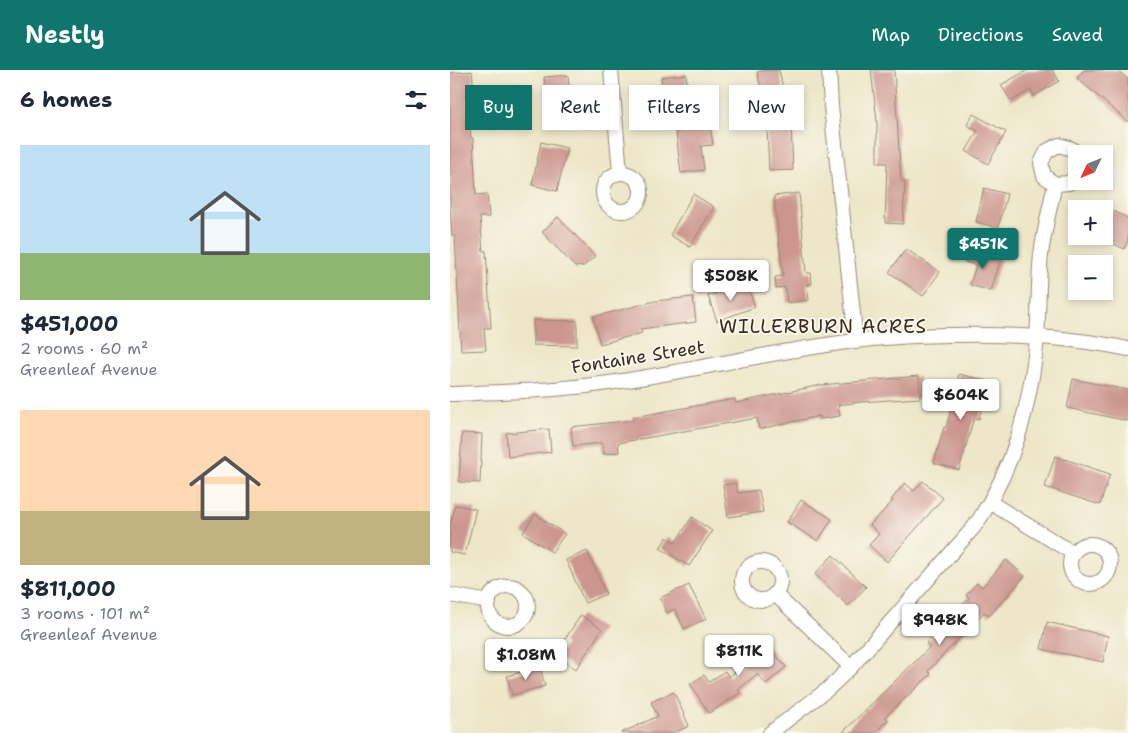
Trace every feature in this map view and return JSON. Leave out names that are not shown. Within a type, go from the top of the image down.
[{"type":"street","points":[[611,70],[620,172]]},
{"type":"street","points":[[829,70],[831,106],[856,342]]},
{"type":"street","points":[[1068,148],[1059,145],[1047,151],[1041,163],[1041,170],[1049,181],[1055,184],[1068,183]]},
{"type":"street","points":[[770,733],[828,689],[851,667],[974,527],[991,503],[1007,470],[1022,428],[1037,338],[1041,256],[1055,184]]},
{"type":"street","name":"Fontaine Street","points":[[450,394],[598,384],[822,345],[926,337],[1037,338],[1106,344],[1128,349]]},
{"type":"street","points":[[991,503],[1073,553]]},
{"type":"street","points":[[774,594],[851,667]]},
{"type":"street","points":[[450,595],[489,602]]},
{"type":"building","points":[[779,70],[782,85],[760,85],[757,72]]},
{"type":"building","points":[[871,70],[894,70],[901,181],[905,181],[903,224],[885,223],[887,163],[877,163],[877,121]]},
{"type":"building","points":[[1028,70],[1053,70],[1059,81],[1034,96],[1031,90],[1011,101],[1001,85]]},
{"type":"building","points":[[1084,70],[1117,70],[1128,79],[1128,122],[1077,78]]},
{"type":"building","points":[[472,71],[474,85],[465,85],[465,130],[470,130],[471,138],[473,138],[476,195],[487,194],[489,217],[480,217],[483,251],[486,251],[491,328],[484,328],[486,350],[461,351],[455,236],[452,236],[450,207],[450,73]]},
{"type":"building","points":[[686,74],[687,85],[662,85],[661,77]]},
{"type":"building","points":[[568,75],[569,85],[545,85],[544,77]]},
{"type":"building","points":[[973,114],[1006,132],[988,164],[966,151],[978,131],[967,125]]},
{"type":"building","points":[[676,130],[711,130],[713,145],[701,146],[704,170],[681,173]]},
{"type":"building","points":[[767,130],[791,130],[793,170],[769,171]]},
{"type":"building","points":[[541,142],[567,148],[557,191],[532,185]]},
{"type":"building","points":[[984,188],[1007,194],[998,228],[976,222]]},
{"type":"building","points":[[799,193],[806,273],[811,273],[812,284],[807,284],[809,300],[787,303],[785,287],[776,288],[775,277],[783,276],[774,196]]},
{"type":"building","points":[[693,194],[714,207],[690,247],[670,235]]},
{"type":"building","points":[[1113,211],[1128,218],[1128,241],[1124,249],[1113,244]]},
{"type":"building","points":[[558,217],[595,256],[584,266],[575,267],[542,232]]},
{"type":"building","points":[[906,249],[940,272],[923,296],[889,272]]},
{"type":"building","points":[[969,250],[1001,259],[991,291],[970,285],[976,265],[965,262]]},
{"type":"building","points":[[746,282],[755,307],[717,321],[708,296]]},
{"type":"building","points":[[693,297],[696,322],[640,329],[642,333],[600,344],[593,317],[655,301]]},
{"type":"building","points":[[533,320],[577,321],[577,346],[533,345]]},
{"type":"building","points":[[959,374],[988,381],[979,419],[974,418],[959,470],[934,463],[944,427],[946,428]]},
{"type":"building","points":[[919,376],[920,398],[838,405],[840,416],[820,419],[820,416],[759,429],[757,418],[618,443],[619,452],[604,454],[602,443],[573,446],[571,427],[633,420],[633,417],[735,399],[736,403],[821,385]]},
{"type":"building","points":[[1073,379],[1128,390],[1128,421],[1067,408]]},
{"type":"building","points":[[549,429],[551,452],[508,457],[506,433]]},
{"type":"building","points":[[462,433],[482,434],[480,483],[459,482]]},
{"type":"building","points":[[1055,456],[1110,474],[1100,505],[1045,487]]},
{"type":"building","points":[[923,481],[943,498],[887,562],[869,545],[879,534],[870,525],[893,501],[891,500],[905,483],[914,491]]},
{"type":"building","points":[[736,483],[738,493],[759,490],[763,512],[728,517],[723,485]]},
{"type":"building","points":[[801,500],[832,519],[818,541],[787,522]]},
{"type":"building","points":[[455,505],[476,509],[465,555],[450,552],[450,527]]},
{"type":"building","points":[[535,514],[565,534],[552,552],[523,533]]},
{"type":"building","points":[[692,517],[712,531],[689,566],[660,548],[667,537],[675,543]]},
{"type":"building","points":[[587,551],[606,594],[585,603],[566,560]]},
{"type":"building","points":[[833,555],[866,587],[848,606],[815,574]]},
{"type":"building","points":[[1006,560],[1025,576],[989,616],[984,612],[928,671],[931,674],[885,717],[888,720],[874,733],[842,733],[930,647],[926,643],[969,598],[966,595],[977,583],[982,587]]},
{"type":"building","points":[[689,585],[706,619],[684,629],[675,609],[667,613],[660,598]]},
{"type":"building","points":[[581,615],[602,629],[576,669],[558,657],[566,644],[563,642]]},
{"type":"building","points":[[1047,622],[1108,636],[1103,662],[1041,649]]},
{"type":"building","points":[[761,638],[786,667],[766,684],[757,674],[738,690],[740,693],[709,713],[690,684],[704,675],[709,682],[725,671],[729,677],[748,661],[742,654]]},
{"type":"building","points":[[540,667],[545,686],[512,695],[507,676]]},
{"type":"building","points":[[674,692],[689,726],[674,733],[621,733],[658,716],[651,702]]},
{"type":"district","name":"WILLERBURN ACRES","points":[[823,326]]}]
